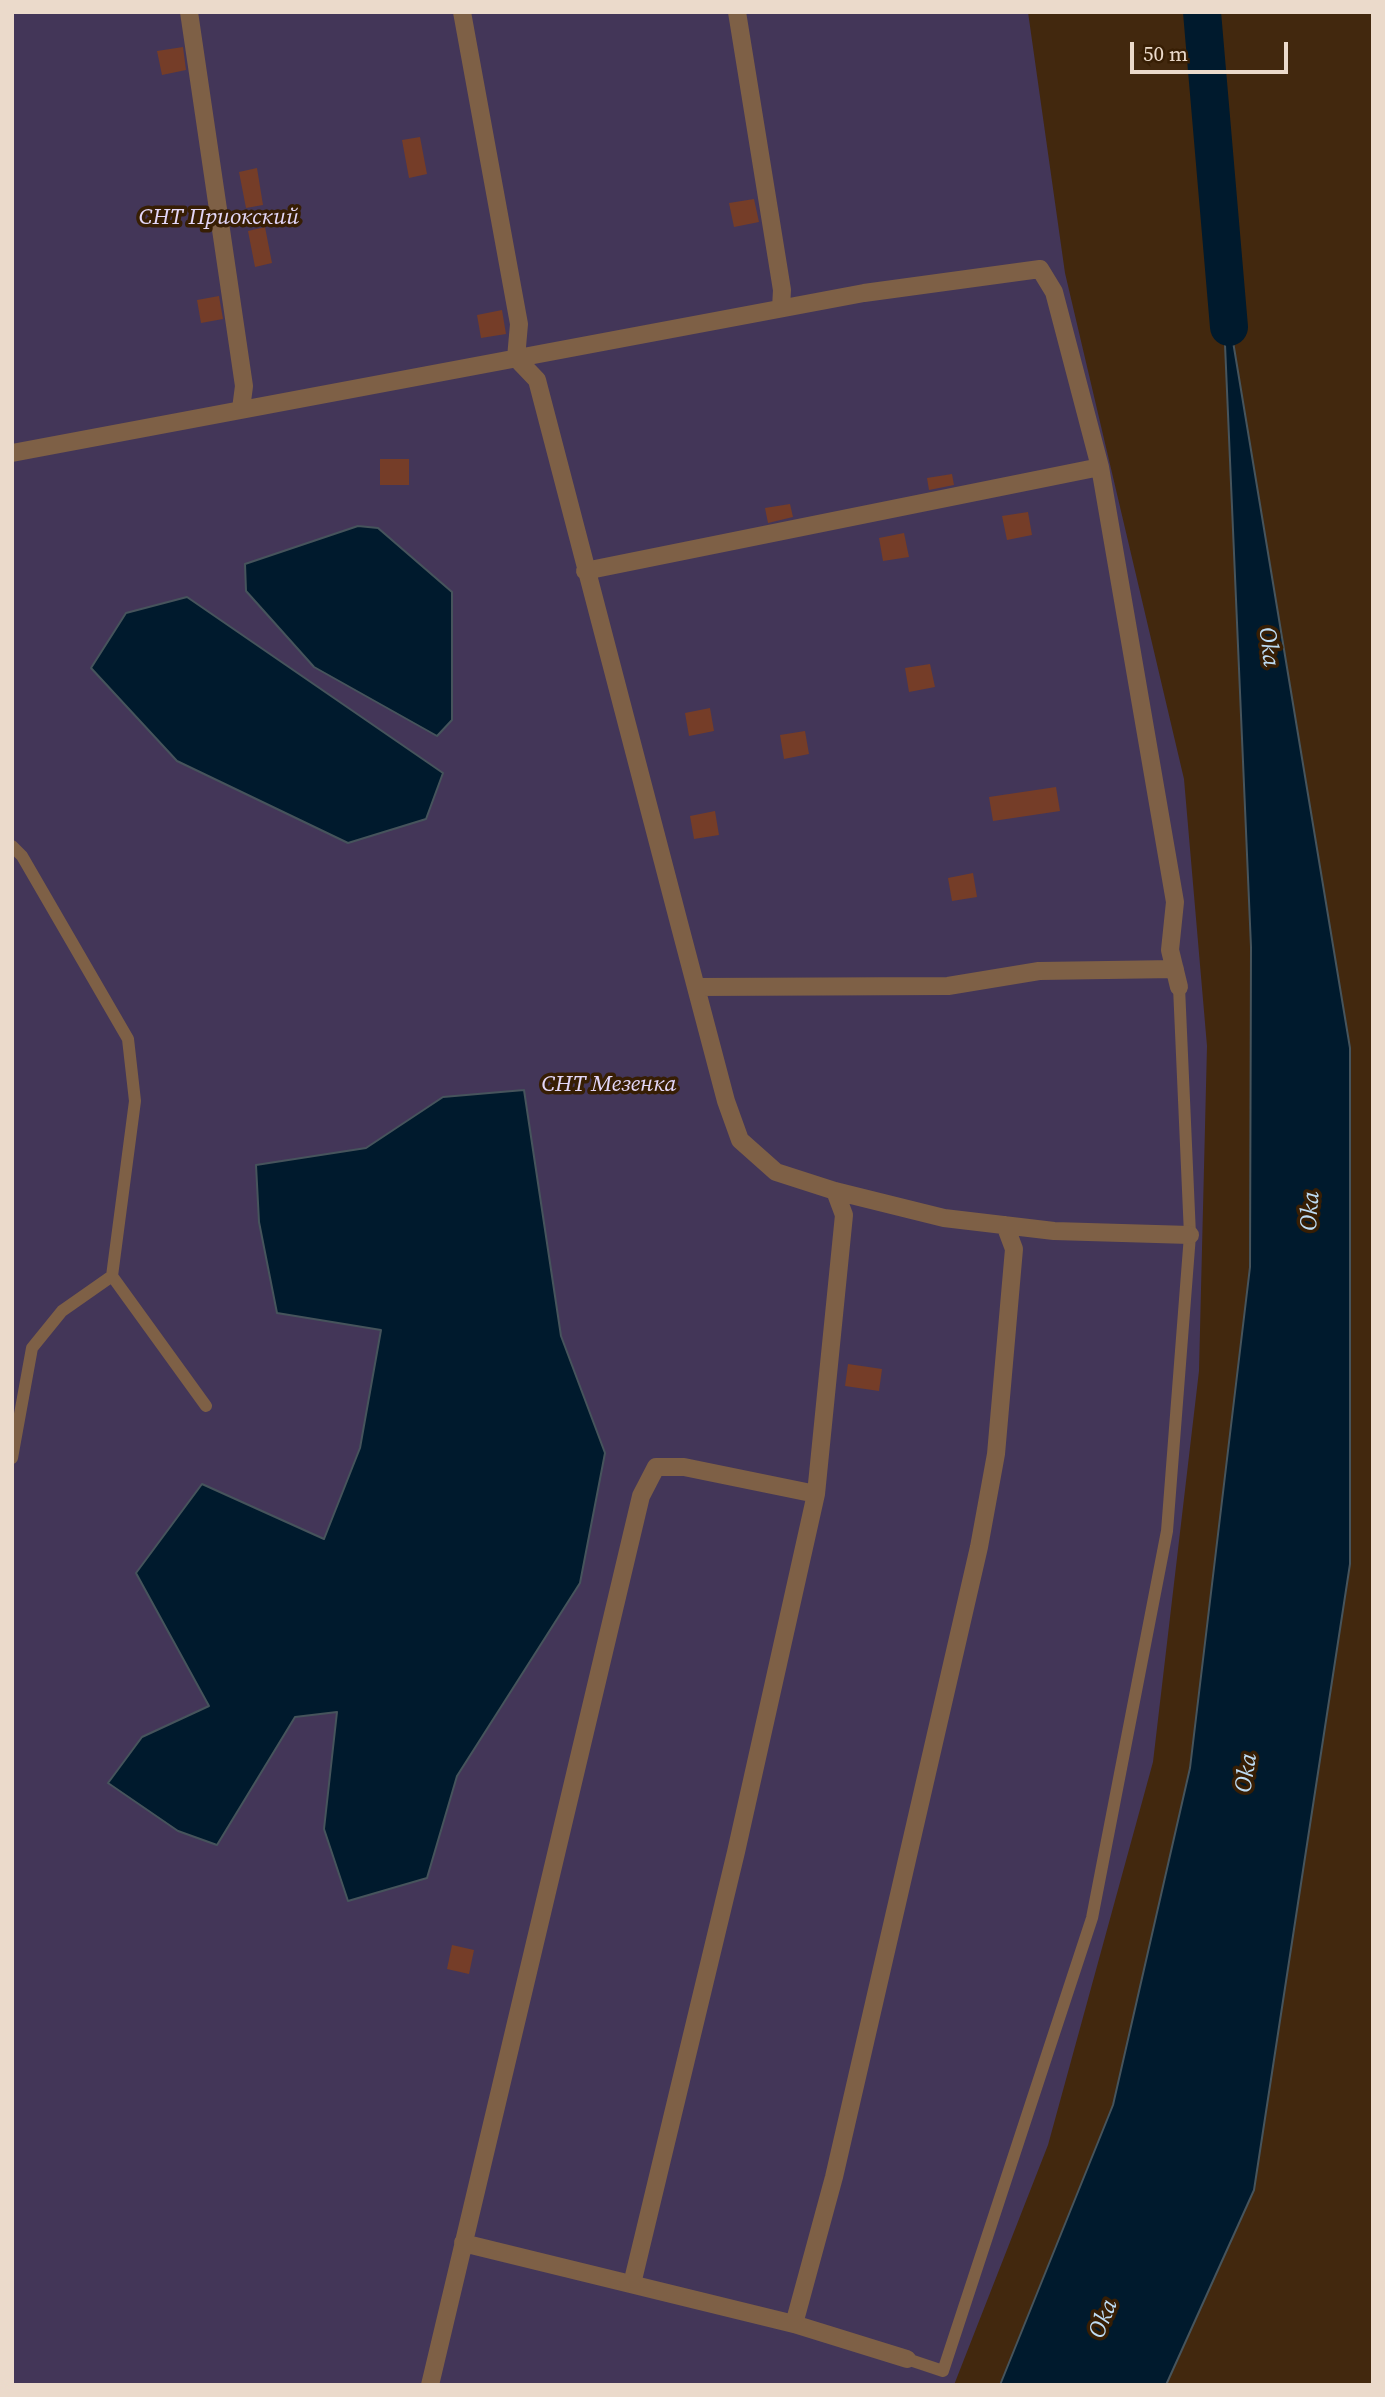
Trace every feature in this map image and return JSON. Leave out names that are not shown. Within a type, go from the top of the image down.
[{"type":"street","points":[[189,12],[244,386],[241,409]]},
{"type":"street","points":[[462,12],[519,324],[516,358],[537,380],[726,1101],[740,1140],[776,1172],[835,1191],[943,1218],[1054,1231],[1191,1235]]},
{"type":"street","points":[[737,12],[782,290],[781,308]]},
{"type":"street","points":[[12,453],[864,293],[1040,269],[1054,292],[1100,467],[1175,901],[1170,950],[1180,988]]},
{"type":"street","points":[[585,571],[1100,467]]},
{"type":"street","points":[[696,987],[948,986],[1039,971],[1175,969]]},
{"type":"street","points":[[632,2284],[736,1852],[816,1494],[844,1215],[835,1191]]},
{"type":"street","points":[[794,2324],[834,2177],[979,1546],[996,1454],[1014,1248],[1005,1225]]},
{"type":"street","points":[[430,2385],[641,1496],[656,1466],[684,1466],[816,1494]]},
{"type":"street","points":[[463,2243],[794,2324],[907,2359]]},
{"type":"lane","points":[[12,846],[22,856],[128,1039],[135,1101],[112,1276],[206,1406]]},
{"type":"lane","points":[[907,2359],[943,2371],[1092,1918],[1167,1531],[1191,1235],[1180,988]]},
{"type":"lane","points":[[12,1458],[32,1348],[62,1311],[112,1276]]},
{"type":"green space","name":"СНТ Мезенка","points":[[12,12],[1028,12],[1065,273],[1184,779],[1207,1046],[1199,1371],[1153,1762],[1048,2145],[954,2385],[12,2385]]},
{"type":"water","points":[[1222,275],[1350,1048],[1350,1564],[1254,2190],[1166,2385],[1000,2385],[1113,2105],[1190,1768],[1250,1267],[1251,947]]},
{"type":"water","points":[[358,526],[378,528],[452,592],[452,720],[437,736],[314,667],[246,591],[245,564]]},
{"type":"water","points":[[187,597],[443,773],[426,819],[348,843],[177,761],[91,668],[126,613]]},
{"type":"water","points":[[524,1090],[561,1336],[605,1453],[580,1583],[457,1776],[427,1878],[348,1901],[324,1829],[337,1712],[295,1717],[217,1845],[178,1831],[108,1783],[142,1737],[209,1706],[136,1573],[202,1484],[324,1539],[360,1448],[381,1330],[277,1313],[259,1222],[256,1165],[366,1148],[443,1097]]},
{"type":"building","points":[[183,47],[186,70],[162,75],[157,51]]},
{"type":"building","points":[[420,137],[427,174],[409,178],[402,140]]},
{"type":"building","points":[[257,168],[263,205],[246,208],[239,172]]},
{"type":"building","points":[[754,199],[759,222],[734,227],[729,203]]},
{"type":"building","points":[[265,227],[272,263],[255,267],[248,231]]},
{"type":"building","points":[[219,296],[223,319],[201,323],[197,300]]},
{"type":"building","points":[[502,310],[506,334],[481,338],[477,315]]},
{"type":"building","points":[[380,459],[409,459],[409,485],[380,485]]},
{"type":"building","points":[[952,474],[954,485],[929,490],[927,478]]},
{"type":"building","points":[[790,504],[793,517],[768,523],[765,508]]},
{"type":"building","points":[[1028,512],[1032,535],[1007,540],[1002,516]]},
{"type":"building","points":[[904,533],[909,557],[883,561],[879,538]]},
{"type":"building","points":[[930,664],[935,687],[909,692],[905,668]]},
{"type":"building","points":[[710,708],[714,731],[689,736],[685,713]]},
{"type":"building","points":[[805,731],[809,754],[784,759],[780,735]]},
{"type":"building","points":[[1056,787],[1060,811],[993,821],[989,797]]},
{"type":"building","points":[[715,811],[719,835],[694,839],[690,816]]},
{"type":"building","points":[[973,873],[977,897],[952,901],[948,878]]},
{"type":"building","points":[[848,1364],[882,1369],[879,1391],[845,1386]]},
{"type":"building","points":[[452,1945],[474,1950],[469,1974],[447,1969]]},
{"type":"waterway","name":"Oka","points":[[1202,12],[1229,327]]},
{"type":"park label","name":"СНТ Приокский","points":[[219,218]]}]
